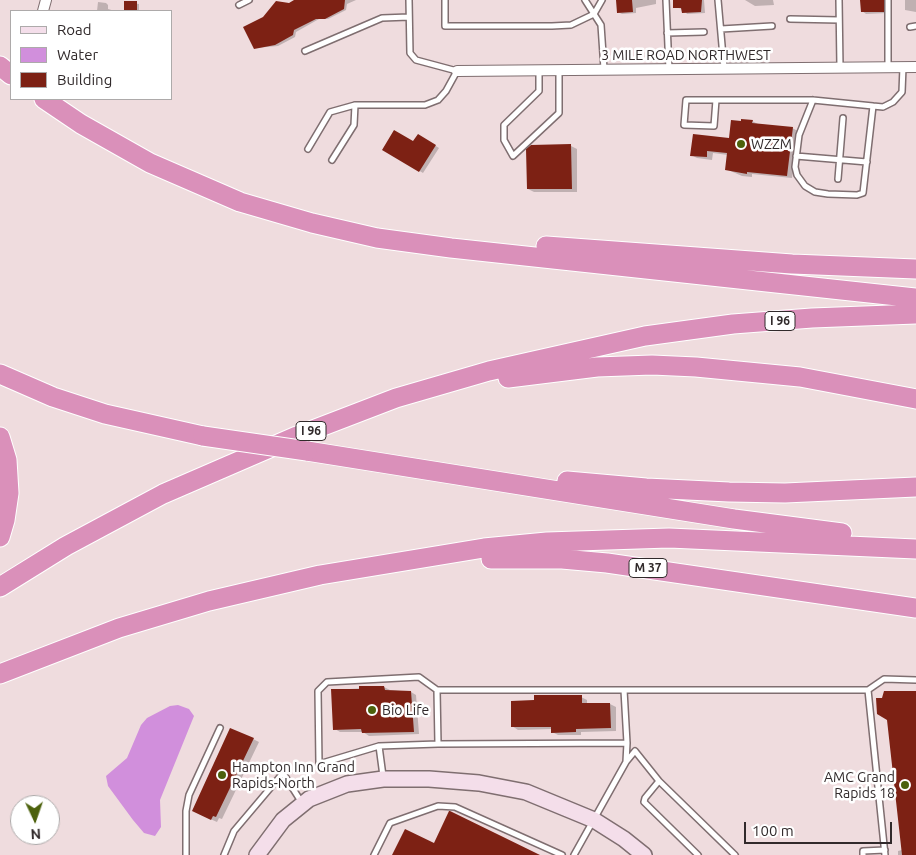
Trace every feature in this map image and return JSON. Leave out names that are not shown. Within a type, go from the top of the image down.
[{"type":"highway","points":[[0,66],[10,74]]},
{"type":"highway","points":[[45,100],[81,124],[150,163],[240,202],[312,223],[377,238],[916,298]]},
{"type":"highway","points":[[377,238],[443,238],[783,263],[916,269]]},
{"type":"highway","name":"I 96","points":[[0,587],[66,546],[163,494],[298,436],[396,398],[489,371],[645,336],[733,324],[916,314]]},
{"type":"highway","points":[[396,398],[546,372],[652,365],[754,371],[916,399]]},
{"type":"highway","points":[[0,374],[46,394],[105,414],[203,436],[490,479],[916,547]]},
{"type":"highway","points":[[0,437],[7,460],[9,493],[0,537]]},
{"type":"highway","points":[[490,479],[525,477],[646,488],[729,492],[785,493],[916,487]]},
{"type":"highway","points":[[0,674],[119,628],[176,610],[267,587],[377,565],[484,548],[620,538],[743,539],[916,547]]},
{"type":"highway","name":"M 37","points":[[377,565],[512,558],[562,558],[627,565],[916,608]]},
{"type":"street","name":"3 MILE ROAD NORTHWEST","points":[[457,71],[916,67]]},
{"type":"street","points":[[257,855],[283,820],[309,799],[347,784],[383,779],[429,779],[471,782],[516,790],[594,820],[624,839],[644,855]]},
{"type":"lane","points":[[239,5],[249,0]]},
{"type":"lane","points":[[308,148],[330,112],[355,105],[425,105],[438,100],[457,71],[416,60],[410,53],[409,0]]},
{"type":"lane","points":[[445,0],[445,26],[571,25],[594,14],[602,0]]},
{"type":"lane","points":[[585,0],[603,32],[604,69]]},
{"type":"lane","points":[[666,0],[669,69]]},
{"type":"lane","points":[[718,0],[724,68]]},
{"type":"lane","points":[[839,0],[840,67]]},
{"type":"lane","points":[[888,0],[888,67]]},
{"type":"lane","points":[[305,51],[382,18],[409,17]]},
{"type":"lane","points":[[790,19],[839,20]]},
{"type":"lane","points":[[721,29],[772,26]]},
{"type":"lane","points":[[667,33],[704,32]]},
{"type":"lane","points":[[716,100],[714,126],[684,125],[686,100],[716,100],[813,100],[883,107],[897,99],[904,87],[904,67]]},
{"type":"lane","points":[[538,70],[539,91],[504,125],[504,140],[513,156],[559,113],[559,70]]},
{"type":"lane","points":[[813,100],[802,126],[796,156],[797,175],[814,192],[828,194],[857,196],[863,193],[873,106]]},
{"type":"lane","points":[[332,160],[354,125],[355,105]]},
{"type":"lane","points":[[838,180],[843,118]]},
{"type":"lane","points":[[796,156],[867,162]]},
{"type":"lane","points":[[627,743],[379,746],[319,764],[318,691],[327,682],[419,678],[437,690],[868,690],[884,679],[916,680]]},
{"type":"lane","points":[[437,690],[438,744]]},
{"type":"lane","points":[[624,690],[627,743],[626,762]]},
{"type":"lane","points":[[863,855],[862,851],[885,852],[868,690]]},
{"type":"lane","points":[[186,855],[186,811],[189,795],[220,728]]},
{"type":"lane","points":[[379,746],[383,779]]},
{"type":"lane","points":[[574,855],[626,762],[635,751],[659,781],[735,855]]},
{"type":"lane","points":[[224,855],[234,830],[283,773],[303,804]]},
{"type":"lane","points":[[659,781],[645,798],[644,802],[698,855]]},
{"type":"lane","points":[[374,855],[390,823],[438,806],[455,807],[562,855]]},
{"type":"water","points":[[178,705],[189,709],[194,716],[160,800],[161,827],[155,836],[144,833],[133,820],[108,786],[106,776],[127,758],[141,725],[147,718],[170,706]]},
{"type":"building","points":[[294,0],[345,0],[344,9],[325,19],[316,19],[294,30],[293,35],[275,45],[254,49],[243,27],[263,17],[276,1],[289,3]]},
{"type":"building","points":[[616,0],[632,0],[633,12],[617,13]]},
{"type":"building","points":[[673,0],[702,0],[701,12],[682,13],[681,8],[673,8]]},
{"type":"building","points":[[860,0],[884,0],[884,12],[861,12]]},
{"type":"building","points":[[124,1],[137,1],[137,10],[124,10]]},
{"type":"building","name":"WZZM","points":[[741,119],[753,120],[752,123],[793,127],[787,176],[747,172],[747,174],[725,170],[727,153],[707,151],[707,157],[690,156],[693,134],[729,138],[731,120],[741,121]]},
{"type":"building","points":[[394,130],[413,141],[418,134],[436,145],[419,172],[382,150]]},
{"type":"building","points":[[571,144],[572,189],[527,189],[526,149],[531,145]]},
{"type":"building","name":"Bio Life","points":[[359,686],[384,686],[385,690],[411,691],[414,732],[362,733],[361,729],[333,730],[331,689],[359,689]]},
{"type":"building","name":"AMC Grand Rapids 18","points":[[884,691],[916,691],[916,855],[902,855],[887,720],[877,714],[876,698],[882,698]]},
{"type":"building","points":[[534,695],[582,695],[582,703],[610,703],[611,728],[576,729],[576,732],[551,733],[551,727],[511,727],[511,701],[534,700]]},
{"type":"building","name":"Hampton Inn Grand Rapids-North","points":[[230,728],[254,738],[216,817],[213,816],[211,820],[192,811]]},
{"type":"building","points":[[449,811],[540,855],[392,855],[405,829],[434,843]]},
{"type":"place","name":"WZZM","points":[[741,144]]},
{"type":"place","name":"Bio Life","points":[[372,710]]},
{"type":"place","name":"Hampton Inn Grand Rapids-North","points":[[222,775]]},
{"type":"place","name":"AMC Grand Rapids 18","points":[[905,785]]}]
